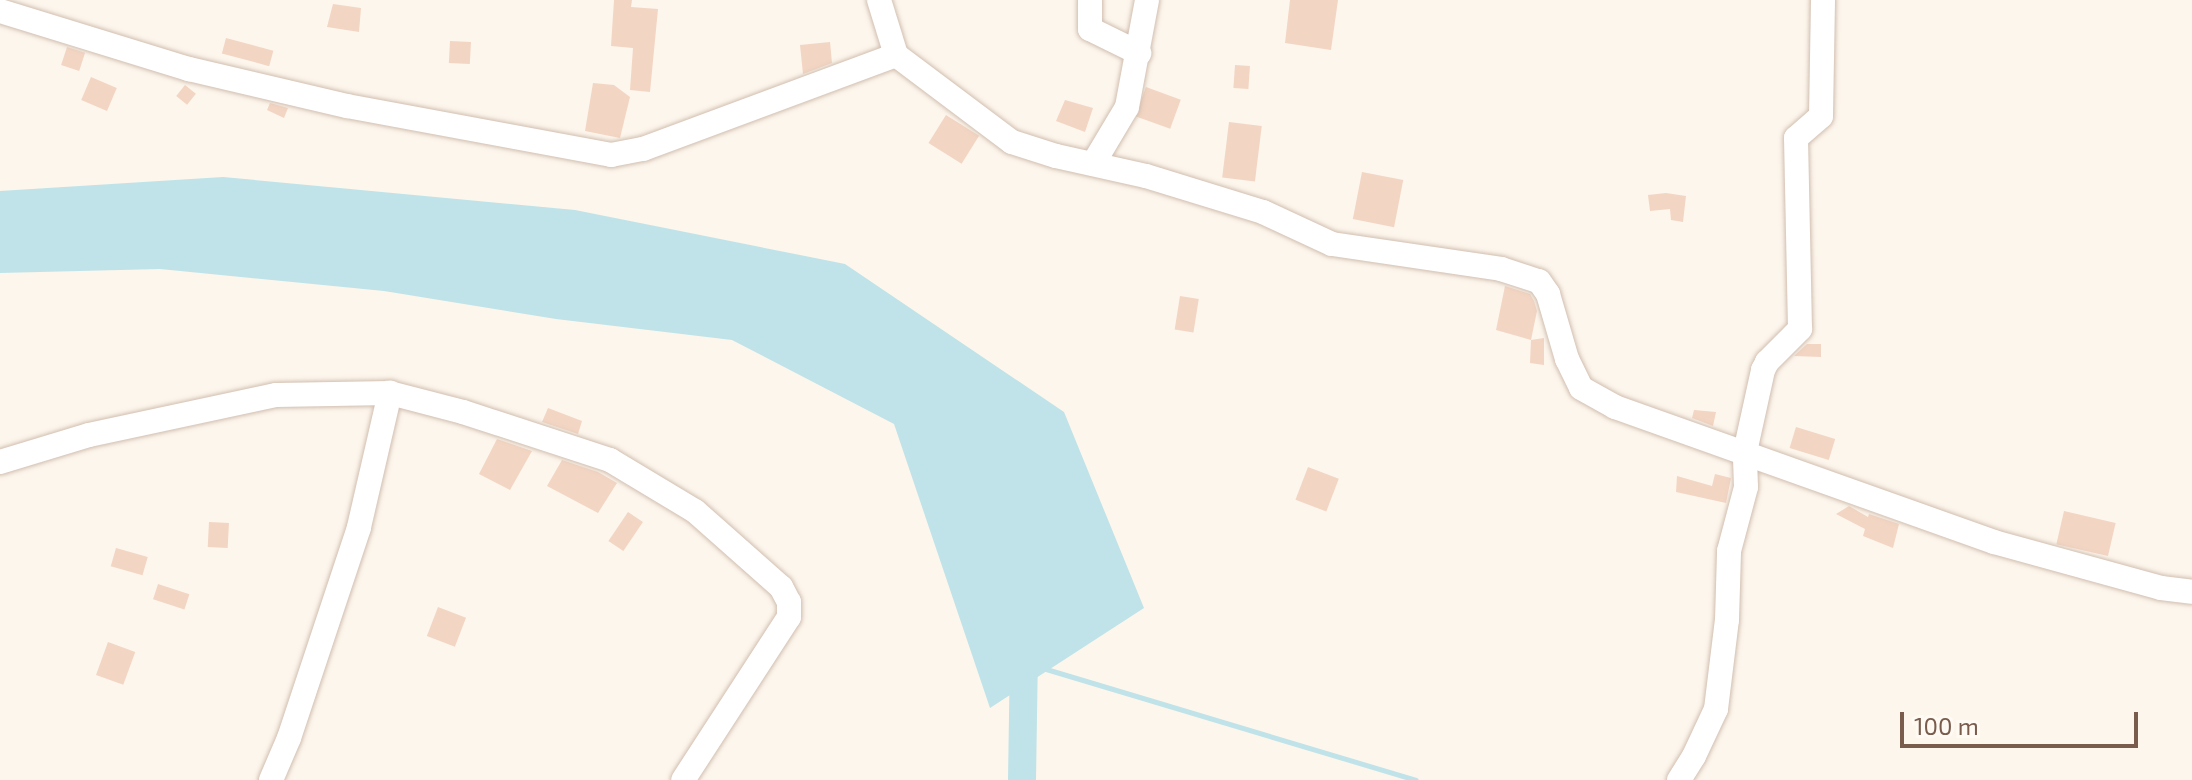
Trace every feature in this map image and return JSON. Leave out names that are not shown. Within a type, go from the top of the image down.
[{"type":"street","points":[[879,0],[896,55],[1012,142],[1146,176],[1263,212],[1332,244],[1501,269],[1539,281],[1548,294],[1567,359],[1581,388],[1615,407],[1994,542],[2161,588],[2192,592]]},
{"type":"street","points":[[1090,0],[1090,29],[1139,53]]},
{"type":"street","points":[[1093,164],[1127,107],[1147,0]]},
{"type":"street","points":[[1679,780],[1716,709],[1727,620],[1729,551],[1746,487],[1745,452],[1767,362],[1800,329],[1796,138],[1821,116],[1823,0]]},
{"type":"street","points":[[0,11],[189,69],[347,106],[611,155],[643,149],[896,55]]},
{"type":"street","points":[[0,462],[89,435],[225,404],[276,395],[390,393],[477,416],[610,460],[695,511],[781,587],[789,602],[789,617],[683,780]]},
{"type":"street","points":[[271,780],[289,738],[320,636],[359,527],[390,393]]},
{"type":"water","points":[[223,177],[575,210],[845,264],[1064,412],[1144,608],[990,708],[894,424],[732,340],[556,319],[384,291],[160,269],[0,273],[0,191]]},
{"type":"building","points":[[614,0],[632,0],[631,7],[658,9],[650,92],[630,90],[633,48],[611,46]]},
{"type":"building","points":[[1290,0],[1338,0],[1331,50],[1285,43]]},
{"type":"building","points":[[333,4],[361,8],[359,32],[327,27]]},
{"type":"building","points":[[226,38],[273,51],[269,66],[222,53]]},
{"type":"building","points":[[450,41],[471,42],[470,64],[449,63]]},
{"type":"building","points":[[830,42],[832,63],[803,74],[800,45]]},
{"type":"building","points":[[67,47],[85,53],[79,71],[61,65]]},
{"type":"building","points":[[1235,65],[1250,66],[1248,89],[1233,88]]},
{"type":"building","points":[[91,77],[117,88],[107,111],[81,100]]},
{"type":"building","points":[[593,83],[614,85],[630,97],[620,138],[585,131]]},
{"type":"building","points":[[185,85],[196,94],[187,105],[176,96]]},
{"type":"building","points":[[1146,87],[1181,100],[1170,129],[1135,116]]},
{"type":"building","points":[[1065,100],[1093,108],[1085,132],[1056,121]]},
{"type":"building","points":[[270,103],[288,108],[284,118],[267,110]]},
{"type":"building","points":[[946,115],[979,136],[962,164],[929,143]]},
{"type":"building","points":[[1229,122],[1262,126],[1255,182],[1222,178]]},
{"type":"building","points":[[1362,172],[1403,180],[1394,227],[1353,219]]},
{"type":"building","points":[[1666,193],[1686,196],[1683,222],[1671,220],[1670,209],[1650,211],[1648,195]]},
{"type":"building","points":[[1505,286],[1530,294],[1534,301],[1537,311],[1531,340],[1496,330]]},
{"type":"building","points":[[1180,296],[1199,299],[1193,333],[1175,330]]},
{"type":"building","points":[[1544,338],[1544,365],[1530,363],[1531,340]]},
{"type":"building","points":[[1807,344],[1821,344],[1821,357],[1794,356]]},
{"type":"building","points":[[548,408],[582,421],[578,434],[542,422]]},
{"type":"building","points":[[1694,410],[1716,412],[1713,426],[1692,418]]},
{"type":"building","points":[[1796,427],[1835,439],[1829,460],[1790,448]]},
{"type":"building","points":[[497,439],[532,451],[510,490],[479,474]]},
{"type":"building","points":[[562,460],[598,472],[617,483],[598,513],[547,486]]},
{"type":"building","points":[[1308,467],[1339,479],[1326,512],[1295,500]]},
{"type":"building","points":[[1715,474],[1731,478],[1726,503],[1676,492],[1677,476],[1712,486]]},
{"type":"building","points":[[1849,506],[1868,517],[1869,514],[1899,524],[1893,548],[1863,536],[1865,529],[1836,514]]},
{"type":"building","points":[[2064,511],[2116,523],[2108,556],[2056,544]]},
{"type":"building","points":[[628,512],[643,522],[623,551],[608,541]]},
{"type":"building","points":[[209,522],[229,523],[228,548],[208,547]]},
{"type":"building","points":[[116,548],[148,557],[142,575],[111,566]]},
{"type":"building","points":[[158,584],[189,594],[184,609],[153,599]]},
{"type":"building","points":[[438,607],[466,618],[455,647],[427,636]]},
{"type":"building","points":[[108,642],[135,652],[123,685],[96,675]]},
{"type":"waterway","points":[[1022,780],[1024,649]]},
{"type":"waterway","points":[[1046,669],[1416,780]]}]
